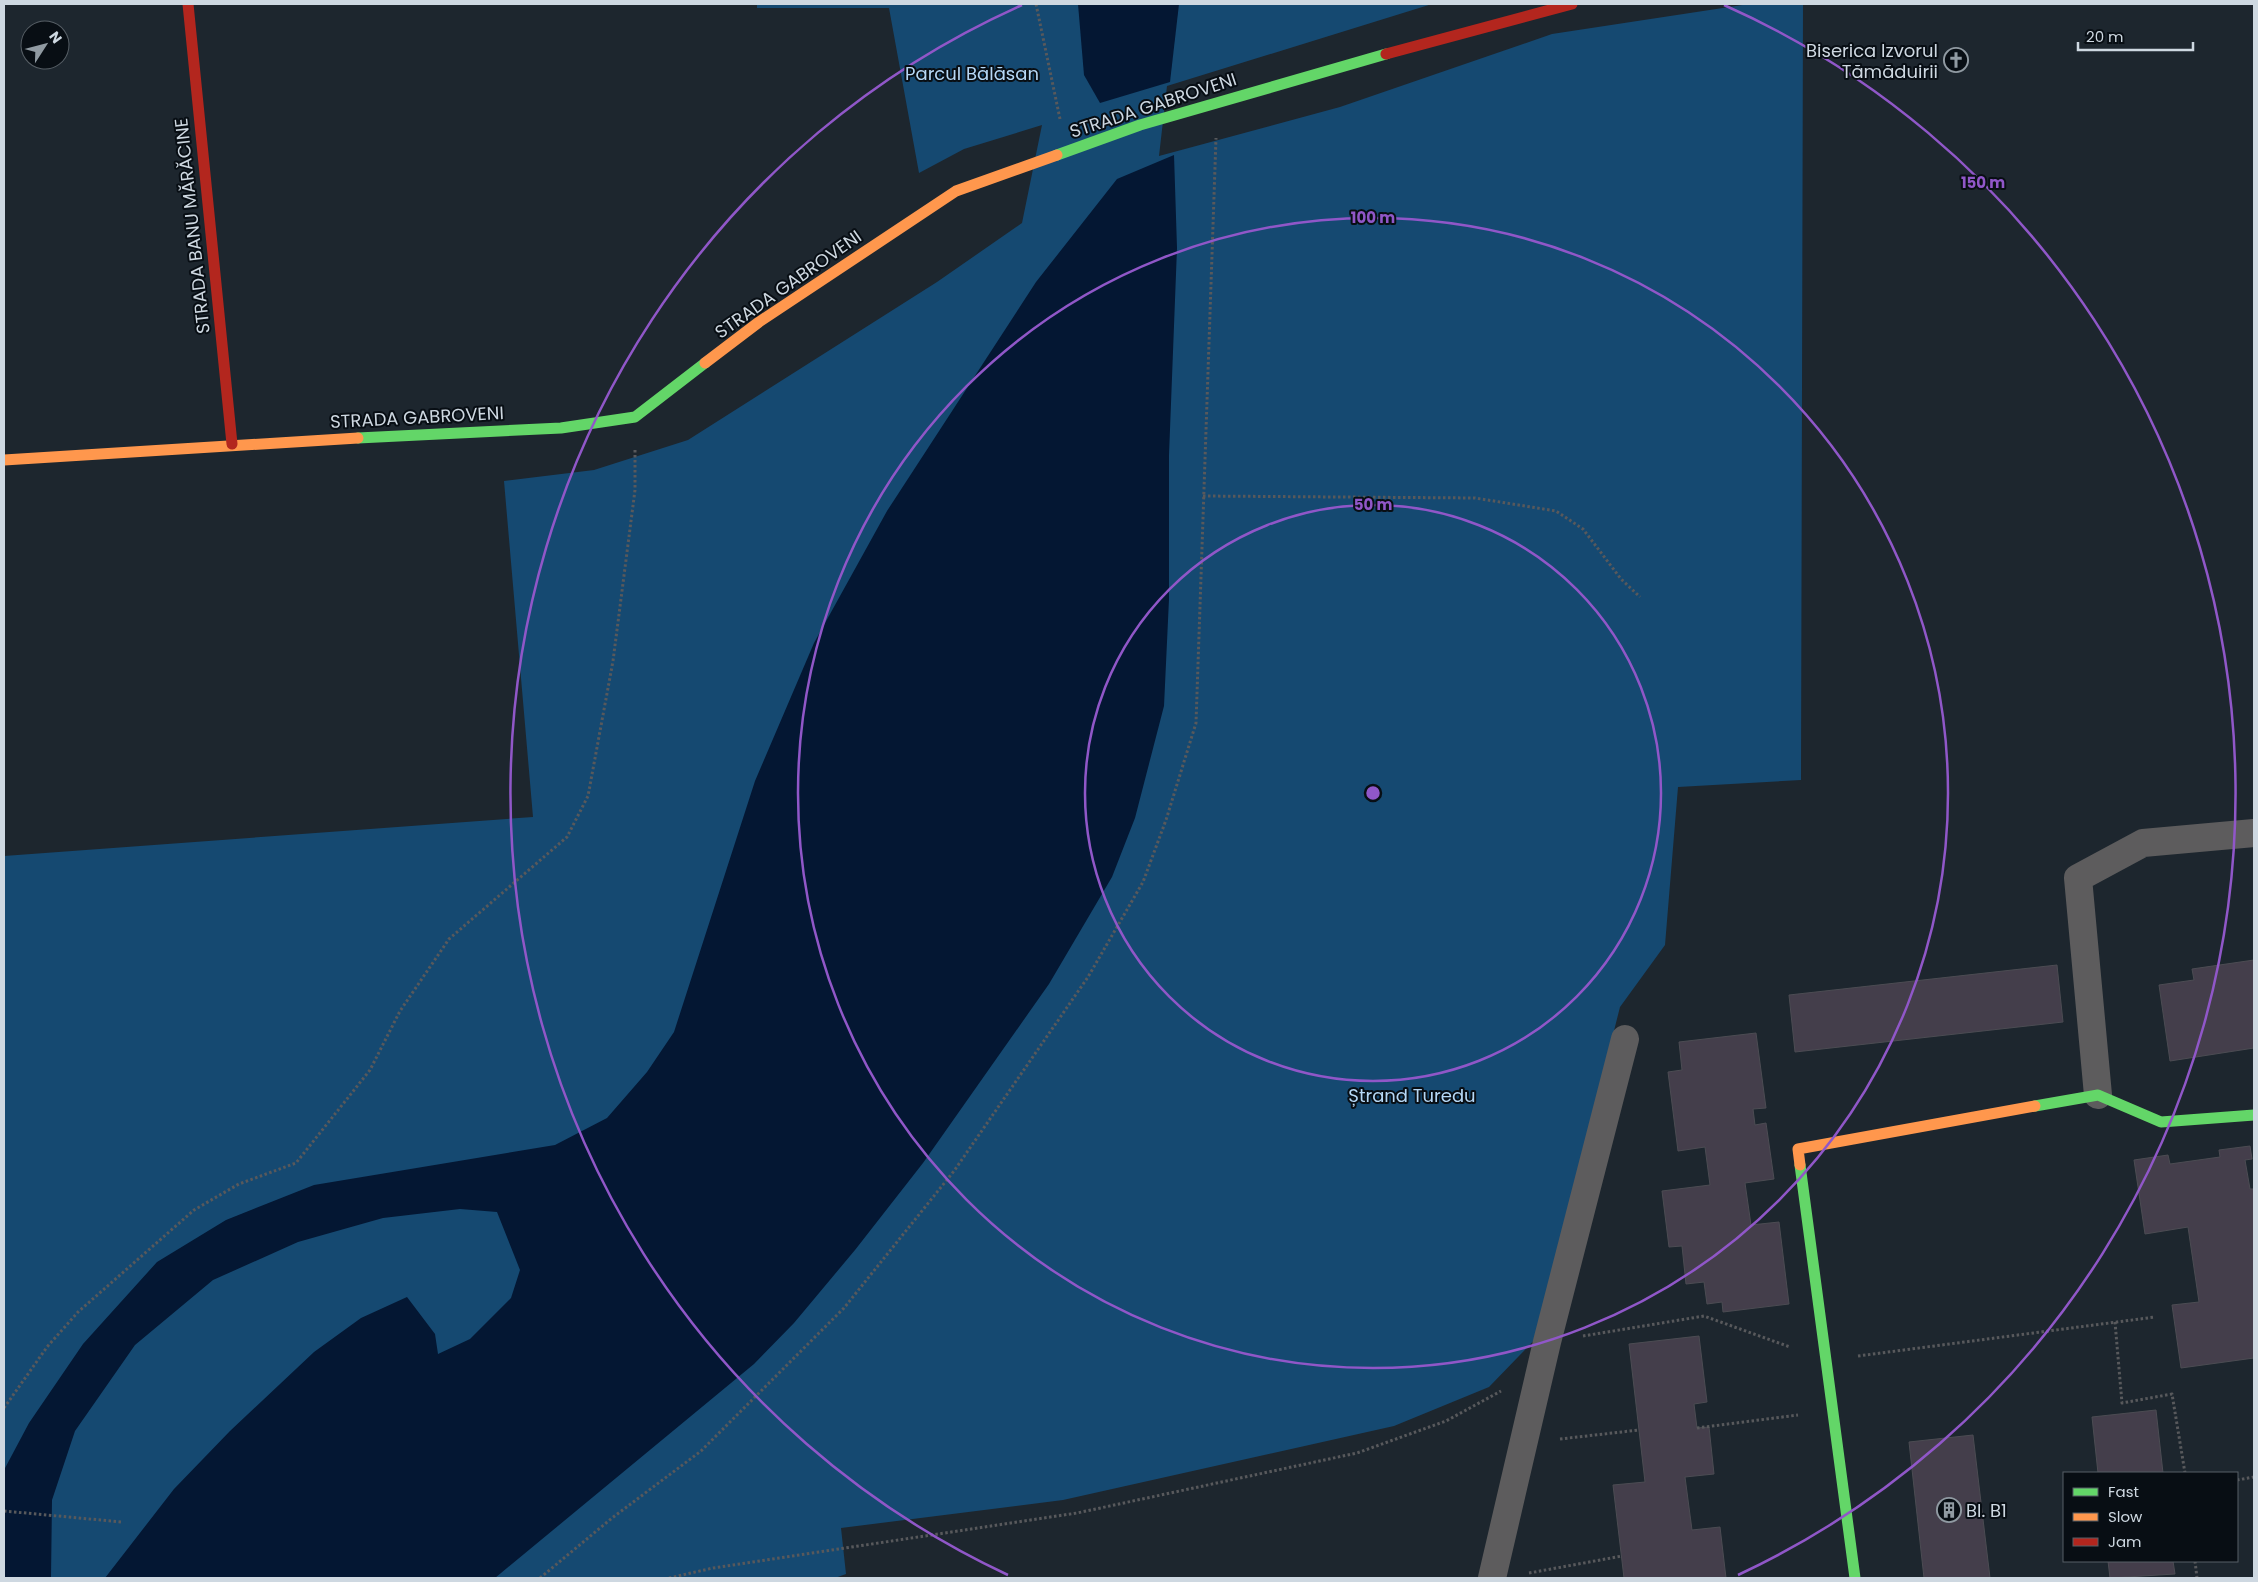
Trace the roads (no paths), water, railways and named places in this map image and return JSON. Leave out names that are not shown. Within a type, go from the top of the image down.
[{"type":"street","name":"STRADA BANU MĂRĂCINE","points":[[188,4],[232,444]]},
{"type":"street","name":"STRADA GABROVENI","points":[[4,460],[232,444],[561,428],[635,417],[759,322],[956,191],[1140,125],[1316,73],[1572,4]]},
{"type":"street","points":[[2098,1094],[2078,878],[2143,843],[2254,833]]},
{"type":"street","points":[[1492,1578],[1547,1342],[1625,1039]]},
{"type":"street","points":[[1855,1578],[1798,1149],[2098,1094],[2161,1122],[2254,1115]]},
{"type":"place","name":"Biserica Izvorul Tămăduirii","points":[[1956,60]]},
{"type":"place","name":"Bl. B1","points":[[1949,1510]]},
{"type":"park label","name":"Parcul Bălăsan","points":[[972,73]]},
{"type":"park label","name":"Ștrand Turedu","points":[[1412,1095]]}]
